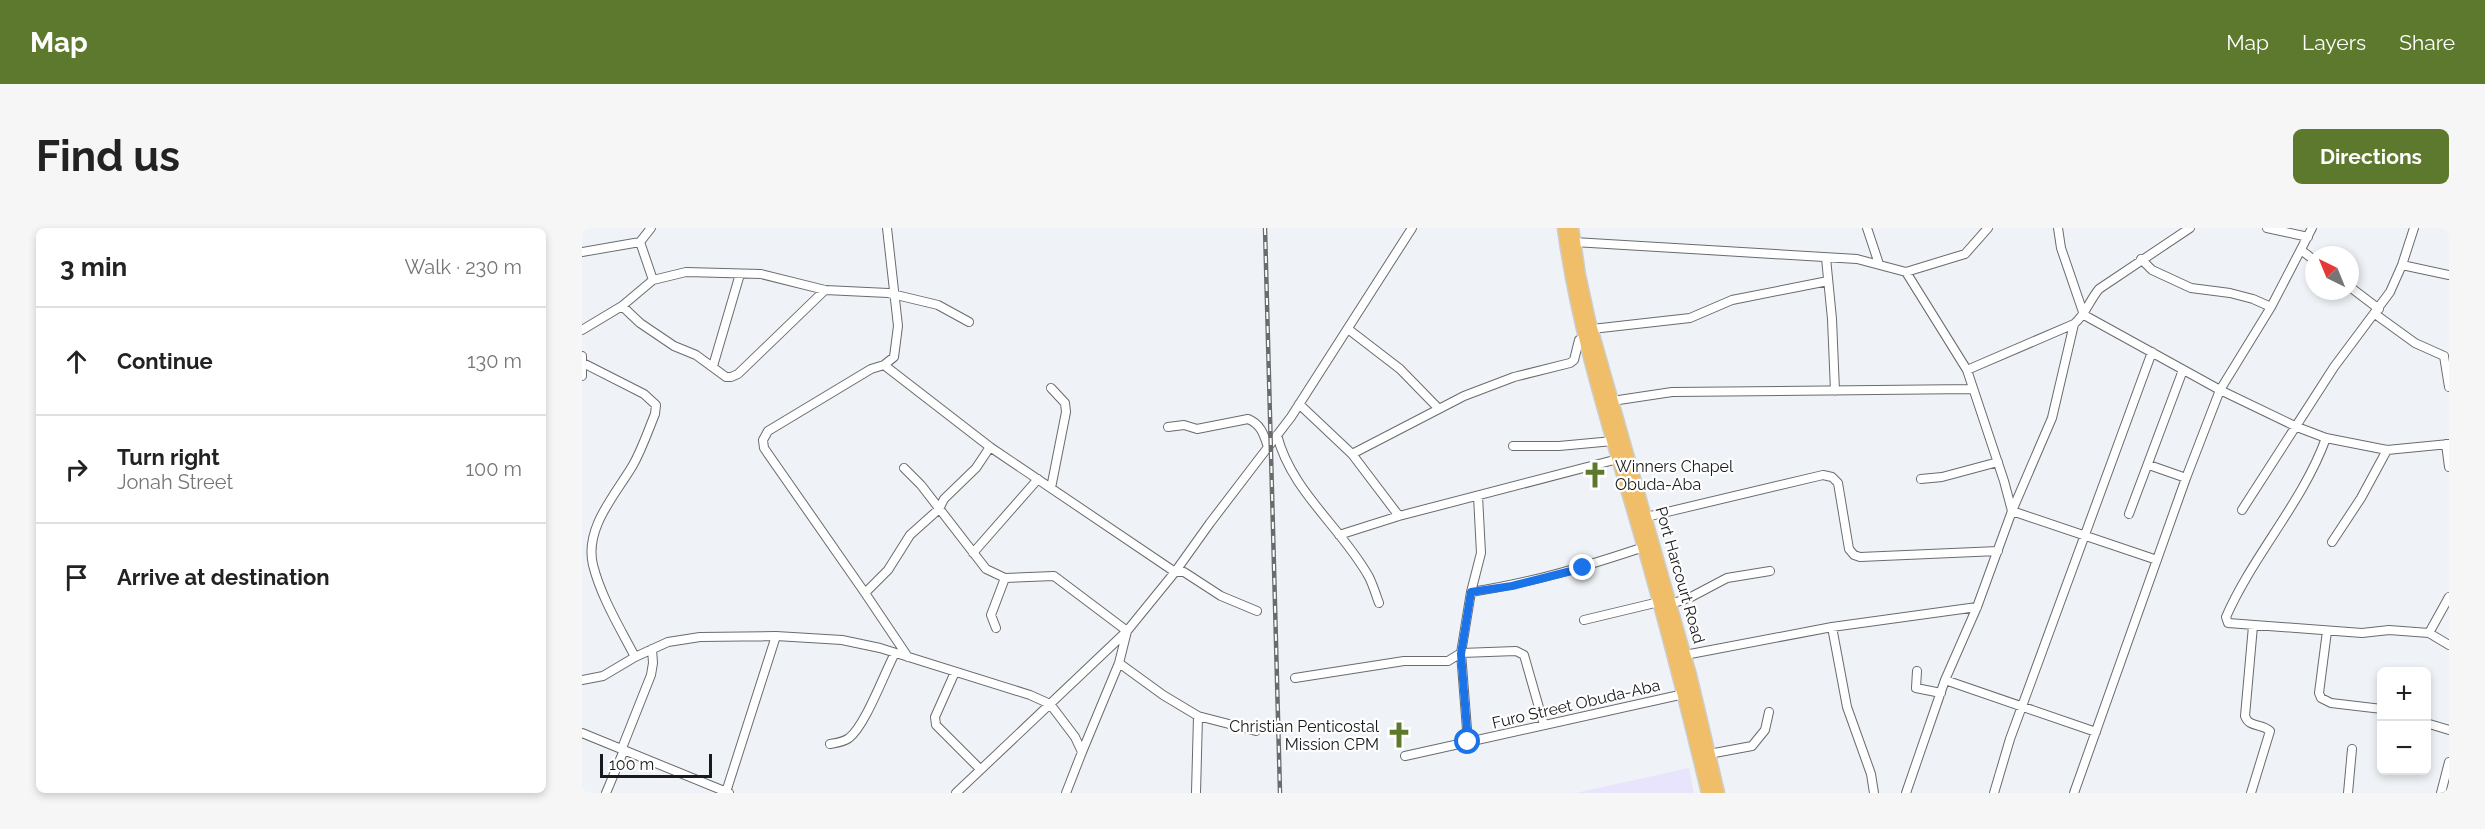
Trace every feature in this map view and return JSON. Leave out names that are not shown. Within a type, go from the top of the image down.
[{"type":"highway","name":"Port Harcourt Road","points":[[1564,228],[1570,275],[1612,401],[1646,517],[1708,793]]},
{"type":"highway","name":"Port Harcourt Road","points":[[1572,228],[1588,334],[1613,441],[1644,547],[1685,655],[1718,793]]},
{"type":"street","points":[[582,252],[640,242],[651,228]]},
{"type":"street","points":[[887,228],[898,327],[897,351],[894,357],[885,365],[871,369],[768,431],[763,440],[764,448],[909,658]]},
{"type":"street","points":[[956,793],[1126,631],[1176,572],[1299,404],[1412,228]]},
{"type":"street","points":[[1867,228],[1879,264]]},
{"type":"street","points":[[1574,242],[1857,259],[1906,272],[1965,254],[1988,228]]},
{"type":"street","points":[[2058,228],[2061,248],[2084,315],[2220,390],[2297,427],[2326,438],[2387,450],[2447,444],[2449,467]]},
{"type":"street","points":[[1967,370],[2074,324],[2084,315],[2090,300],[2099,289],[2190,228]]},
{"type":"street","points":[[2267,228],[2308,237]]},
{"type":"street","points":[[2074,793],[2186,478],[2220,390],[2271,308],[2312,228]]},
{"type":"street","points":[[2242,510],[2334,367],[2377,311],[2402,265],[2414,228]]},
{"type":"street","points":[[640,242],[653,280]]},
{"type":"street","points":[[2301,250],[2305,253]]},
{"type":"street","points":[[1826,258],[1835,391]]},
{"type":"street","points":[[2141,259],[2152,270],[2191,288],[2230,293],[2253,299],[2271,308]]},
{"type":"street","points":[[2402,265],[2449,275]]},
{"type":"street","points":[[582,330],[622,306],[653,280],[686,272],[760,274],[825,290],[888,293],[938,305],[969,322]]},
{"type":"street","points":[[1906,272],[1967,370],[2012,511]]},
{"type":"street","points":[[713,366],[740,274]]},
{"type":"street","points":[[1352,453],[1464,396],[1514,377],[1570,363],[1574,360],[1576,346],[1588,334],[1690,318],[1732,300],[1828,281]]},
{"type":"street","points":[[622,306],[674,346],[696,355],[726,377],[738,374],[825,290]]},
{"type":"street","points":[[2359,295],[2415,343],[2447,354],[2449,387]]},
{"type":"street","points":[[1906,793],[1945,680],[1977,608],[2012,511],[2052,418],[2074,324]]},
{"type":"street","points":[[1348,329],[1400,369],[1439,409]]},
{"type":"street","points":[[1994,793],[2010,739],[2152,352]]},
{"type":"street","points":[[582,356],[582,376]]},
{"type":"street","points":[[583,363],[644,394],[656,405],[655,414],[634,463],[603,512],[592,545],[592,564],[602,591],[635,657]]},
{"type":"street","points":[[885,365],[990,447],[1176,572],[1184,572],[1221,596],[1257,611]]},
{"type":"street","points":[[2129,514],[2183,369]]},
{"type":"street","points":[[1051,388],[1065,403],[1066,412],[1051,488]]},
{"type":"street","points":[[1612,401],[1672,392],[1973,389]]},
{"type":"street","points":[[1299,404],[1352,453],[1399,516]]},
{"type":"street","points":[[1168,427],[1184,425],[1197,429],[1248,419],[1263,432],[1268,447]]},
{"type":"street","points":[[1277,435],[1297,479],[1368,576],[1378,603]]},
{"type":"street","points":[[2326,438],[2313,468],[2238,588],[2226,617],[2228,623],[2362,633],[2389,630],[2429,633],[2449,645]]},
{"type":"street","points":[[1513,446],[1560,446],[1613,441]]},
{"type":"street","points":[[865,593],[888,570],[909,535],[939,509],[944,499],[976,468],[990,447]]},
{"type":"street","points":[[2332,542],[2361,498],[2387,450]]},
{"type":"street","points":[[1338,535],[1399,516],[1618,459]]},
{"type":"street","points":[[1921,479],[1942,477],[1998,462]]},
{"type":"street","points":[[2149,465],[2186,478]]},
{"type":"street","points":[[904,468],[921,485],[986,570],[1005,578],[1054,576],[1126,631]]},
{"type":"street","points":[[1646,517],[1823,475],[1832,477],[1838,483],[1849,549],[1854,555],[1860,557],[1998,551]]},
{"type":"street","points":[[973,553],[1038,479]]},
{"type":"street","points":[[1468,742],[1461,654],[1471,592],[1481,553],[1478,495]]},
{"type":"street","points":[[2012,511],[2157,560]]},
{"type":"street","points":[[1471,592],[1512,586],[1573,570],[1644,547]]},
{"type":"street","points":[[1584,620],[1691,597],[1727,578],[1770,571]]},
{"type":"street","points":[[996,628],[991,615],[1005,578]]},
{"type":"street","points":[[2429,633],[2449,597]]},
{"type":"street","points":[[1685,655],[1832,627],[1977,608]]},
{"type":"street","points":[[2251,793],[2270,731],[2249,723],[2245,716],[2253,626]]},
{"type":"street","points":[[1832,627],[1846,707],[1871,774],[1874,793]]},
{"type":"street","points":[[1066,793],[1119,663],[1126,631]]},
{"type":"street","points":[[2327,631],[2319,693],[2321,698],[2331,703],[2377,708]]},
{"type":"street","points":[[582,680],[603,676],[635,657],[668,642],[700,637],[776,636],[842,640],[895,653],[1011,688],[1050,704],[1075,737],[1083,752]]},
{"type":"street","points":[[582,733],[728,793],[776,636]]},
{"type":"street","points":[[606,793],[651,675],[652,649]]},
{"type":"street","points":[[1295,678],[1404,662],[1448,661],[1461,654],[1521,652],[1544,725]]},
{"type":"street","points":[[830,744],[847,740],[851,736],[865,716],[895,653]]},
{"type":"street","points":[[1119,663],[1163,695],[1198,716],[1256,731]]},
{"type":"street","points":[[1917,671],[1916,688],[1941,693]]},
{"type":"street","points":[[955,672],[935,717],[936,725],[980,769]]},
{"type":"street","points":[[1945,680],[2096,732]]},
{"type":"street","name":"Furo Street Obuda-Aba","points":[[1405,756],[1684,694]]},
{"type":"street","points":[[1709,754],[1752,746],[1766,730],[1769,712]]},
{"type":"street","points":[[1196,793],[1198,716]]},
{"type":"street","points":[[2431,724],[2449,730]]},
{"type":"street","points":[[2348,793],[2352,749]]},
{"type":"street","points":[[2441,793],[2449,762]]},
{"type":"shaded area","points":[[1689,768],[1694,793],[1576,793]]},
{"type":"railway","points":[[1265,228],[1280,793]]},
{"type":"place","name":"Winners Chapel Obuda-Aba","points":[[1595,475]]},
{"type":"place","name":"Christian Penticostal Mission CPM","points":[[1399,735]]},
{"type":"route","points":[[1468,742],[1462,692],[1461,654],[1471,592],[1512,586],[1583,568]]}]
